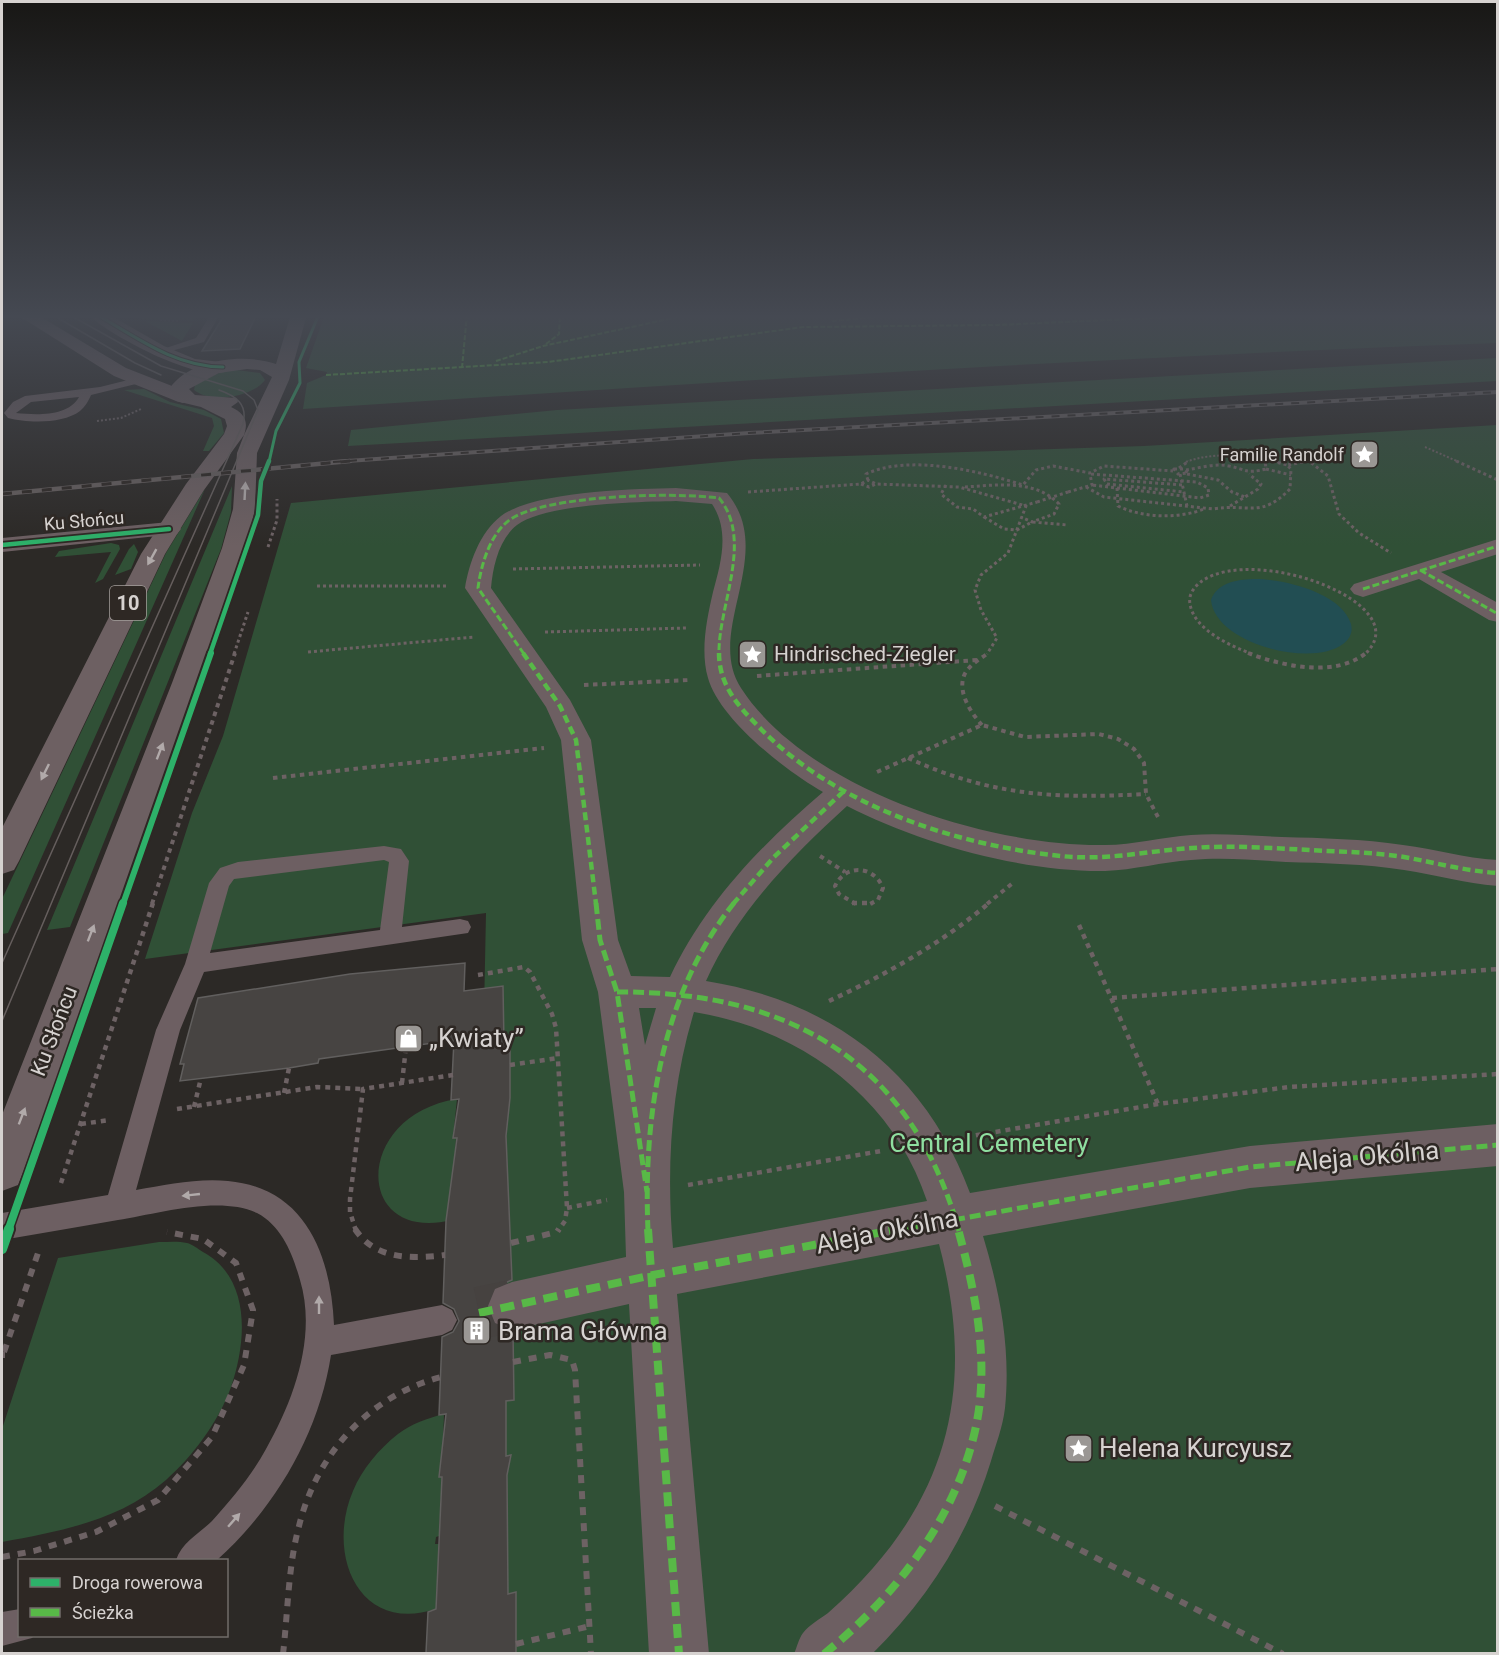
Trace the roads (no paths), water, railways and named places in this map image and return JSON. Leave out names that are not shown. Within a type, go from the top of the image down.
[{"type":"main road","points":[[180,391],[183,397]]},
{"type":"main road","points":[[207,403],[249,398],[260,391]]},
{"type":"main road","name":"Ku Słońcu","points":[[2,1170],[186,683],[234,548],[244,509],[248,453],[274,391]]},
{"type":"main road","name":"10","points":[[2,861],[142,575],[169,529],[237,426],[230,412],[183,397]]},
{"type":"street","points":[[168,391],[183,397]]},
{"type":"street","points":[[679,1653],[647,1192],[617,992],[600,940],[577,744],[567,716],[482,595],[480,578],[500,530],[512,519],[526,511],[578,501],[703,495],[719,498],[725,505],[732,530],[734,564],[722,616],[720,663],[723,679],[744,711],[772,742],[845,790],[936,828],[1010,848],[1048,854],[1107,858],[1179,848],[1215,847],[1402,857],[1461,870],[1497,873]]},
{"type":"street","name":"Ku Słońcu","points":[[2,545],[169,529]]},
{"type":"street","points":[[1363,589],[1497,546]]},
{"type":"street","points":[[1420,570],[1497,614]]},
{"type":"street","points":[[647,1192],[653,1113],[666,1048],[682,992],[710,938],[759,871],[786,842],[845,790]]},
{"type":"street","points":[[617,992],[682,992],[733,1002],[788,1021],[832,1045],[877,1082],[904,1110],[942,1177],[956,1219],[978,1312],[982,1365],[979,1408],[961,1474],[936,1529],[894,1590],[856,1630],[824,1653]]},
{"type":"street","name":"Aleja Okólna","points":[[512,1306],[653,1275],[1250,1167],[1497,1145]]},
{"type":"lane","points":[[2,406],[15,405],[33,398],[106,391]]},
{"type":"lane","points":[[15,405],[10,413],[16,417],[61,413],[78,407],[87,393]]},
{"type":"lane","points":[[118,1207],[168,1030],[196,964],[219,883],[226,873],[384,853],[394,854],[399,861],[390,937]]},
{"type":"lane","points":[[196,964],[460,927]]},
{"type":"lane","points":[[2,1226],[204,1194],[232,1194],[260,1200],[281,1215],[299,1236],[311,1261],[320,1295],[319,1342],[311,1383],[295,1427],[265,1481],[235,1520],[194,1559]]},
{"type":"lane","points":[[319,1342],[442,1320]]},
{"type":"lane","points":[[2,1629],[18,1626]]},
{"type":"water","points":[[1256,579],[1296,585],[1324,596],[1345,613],[1352,627],[1349,638],[1329,651],[1310,653],[1267,648],[1246,640],[1229,629],[1217,616],[1211,600],[1223,585]]},
{"type":"tunnel","points":[[479,1313],[512,1306]]},
{"type":"tram line","points":[[2,963],[243,424],[242,406],[231,395],[222,391]]},
{"type":"tram line","points":[[2,1021],[258,410],[254,400],[243,391]]},
{"type":"railway","points":[[333,462],[749,433],[1498,392]]},
{"type":"railway","points":[[2,494],[350,461]]},
{"type":"place","name":"Familie Randolf","points":[[1365,455]]},
{"type":"place","name":"Hindrisched-Ziegler","points":[[753,654]]},
{"type":"place","name":"„Kwiaty”","points":[[408,1038]]},
{"type":"place","name":"Brama Główna","points":[[477,1331]]},
{"type":"place","name":"Helena Kurcyusz","points":[[1078,1448]]},
{"type":"park label","name":"Central Cemetery","points":[[989,1143]]}]
